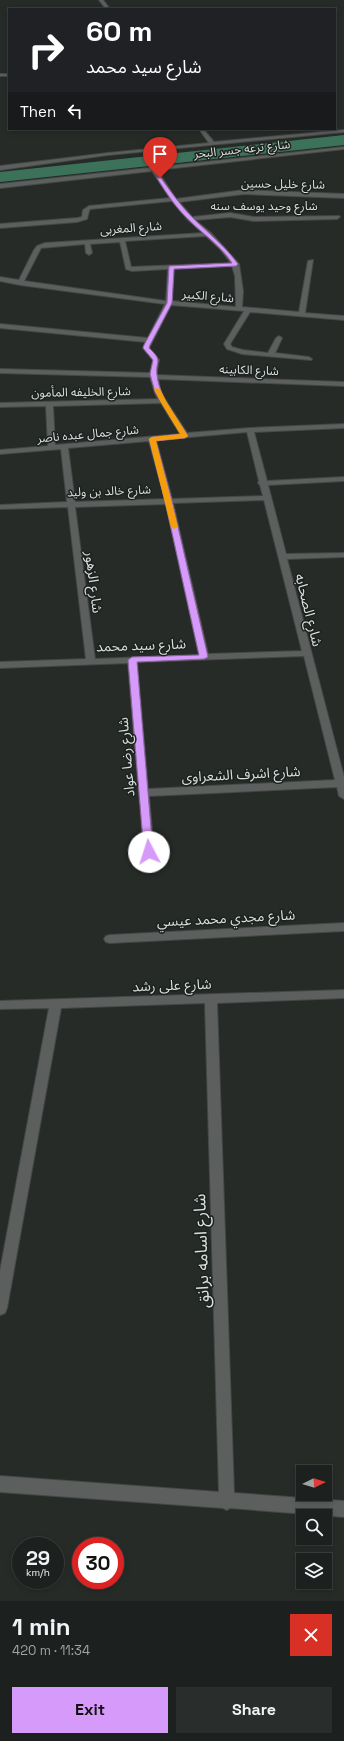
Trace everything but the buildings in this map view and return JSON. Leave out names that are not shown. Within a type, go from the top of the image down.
[{"type":"street","points":[[101,0],[107,8]]},
{"type":"street","points":[[202,130],[212,143]]},
{"type":"street","name":"شارع ترعه جسر البحر","points":[[0,168],[212,143],[344,131]]},
{"type":"street","name":"شارع ترعه جسر البحر","points":[[0,186],[344,148]]},
{"type":"street","points":[[153,168],[173,200],[190,219],[227,251],[236,264],[239,275],[239,310]]},
{"type":"street","name":"شارع خليل حسين","points":[[89,208],[244,192],[344,196]]},
{"type":"street","points":[[0,226],[18,222],[85,218],[86,210],[89,208],[85,202]]},
{"type":"street","name":"شارع وحيد يوسف سنه","points":[[190,219],[230,215],[254,219],[337,217]]},
{"type":"street","name":"شارع المغربى","points":[[20,282],[39,247],[54,244],[209,234]]},
{"type":"street","points":[[122,240],[128,268],[137,269],[236,264]]},
{"type":"street","points":[[87,242],[89,253]]},
{"type":"street","points":[[302,315],[312,261]]},
{"type":"street","points":[[171,267],[170,303],[146,348],[156,360],[154,376],[158,392],[185,436]]},
{"type":"street","name":"شارع الكبير","points":[[0,279],[170,303],[247,311],[344,318]]},
{"type":"street","points":[[247,311],[227,344],[229,348],[234,350],[310,359]]},
{"type":"street","points":[[0,326],[149,340]]},
{"type":"street","points":[[271,354],[279,338]]},
{"type":"street","name":"شارع الكابينه","points":[[0,371],[344,384]]},
{"type":"street","name":"شارع الخليفه المأمون","points":[[0,405],[163,401]]},
{"type":"street","points":[[49,404],[52,448]]},
{"type":"street","name":"شارع جمال عبده ناصر","points":[[0,452],[250,430],[344,426]]},
{"type":"street","name":"شارع الصحابه","points":[[250,430],[262,483],[306,653],[342,783],[344,796]]},
{"type":"street","points":[[152,439],[169,501],[204,657]]},
{"type":"street","name":"شارع الزهور","points":[[64,447],[91,662]]},
{"type":"street","points":[[262,483],[344,479]]},
{"type":"street","name":"شارع خالد بن وليد","points":[[0,507],[267,498]]},
{"type":"street","points":[[282,557],[344,555]]},
{"type":"street","name":"شارع سيد محمد","points":[[0,665],[306,653]]},
{"type":"street","name":"شارع رضا عواد","points":[[132,660],[149,852]]},
{"type":"street","name":"شارع اشرف الشعراوى","points":[[144,793],[342,783]]},
{"type":"street","name":"شارع مجدي محمد عيسي","points":[[110,939],[344,927]]},
{"type":"street","name":"شارع على رشد","points":[[0,1005],[344,994]]},
{"type":"street","name":"شارع اسامه برانق","points":[[211,999],[227,1502]]},
{"type":"street","points":[[0,1308],[56,1004]]},
{"type":"street","points":[[0,1484],[227,1502],[344,1509]]},
{"type":"waterway","points":[[0,177],[344,140]]},
{"type":"slow traffic","points":[[157,389],[185,436],[152,439],[169,501],[174,527]]},
{"type":"route","points":[[149,852],[132,660],[204,657],[169,501],[152,439],[185,436],[158,392],[153,374],[156,360],[146,348],[170,303],[171,267],[236,264],[227,251],[190,219],[172,199],[160,178]]}]
